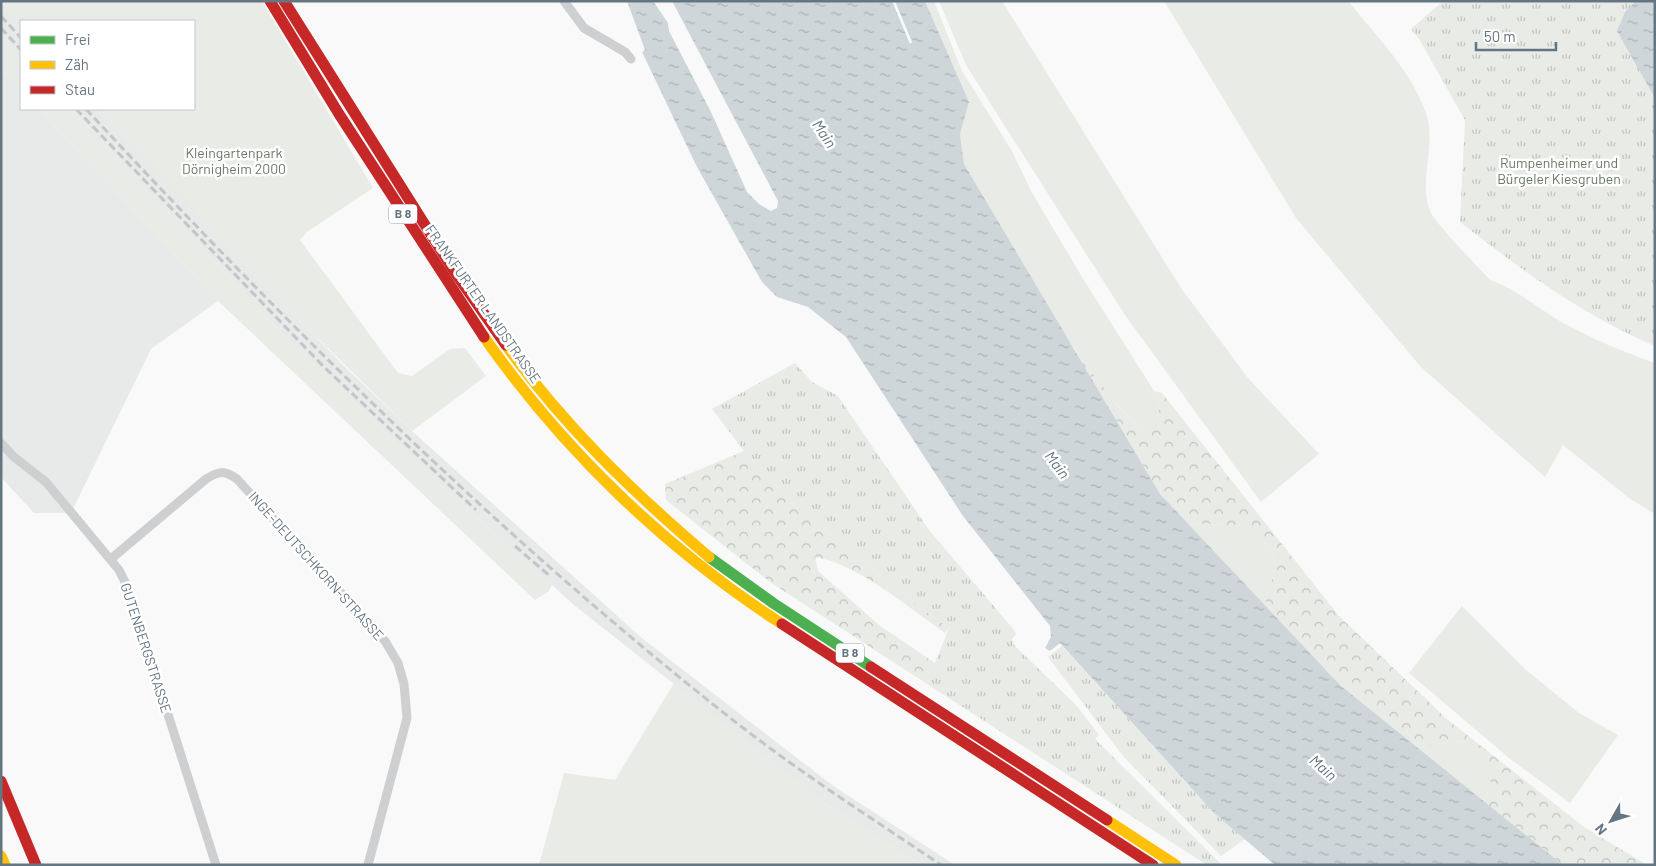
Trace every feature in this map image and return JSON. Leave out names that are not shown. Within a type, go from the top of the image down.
[{"type":"main road","name":"FRANKFURTER LANDSTRASSE","points":[[270,1],[448,284],[500,359],[548,419],[642,515],[732,590],[1153,865]]},
{"type":"main road","name":"FRANKFURTER LANDSTRASSE","points":[[284,1],[454,271],[509,349],[553,405],[646,503],[728,571],[773,603],[1176,865]]},
{"type":"main road","points":[[1,781],[36,865]]},
{"type":"main road","points":[[1,856],[5,865]]},
{"type":"street","points":[[564,1],[584,28],[620,49],[631,59]]},
{"type":"street","name":"GUTENBERGSTRASSE","points":[[1,443],[14,457],[46,482],[112,558],[127,586],[216,865]]},
{"type":"street","name":"INGE-DEUTSCHKORN-STRASSE","points":[[112,558],[206,479],[218,471],[228,473],[237,479],[385,641],[398,663],[404,684],[406,718],[368,865]]},
{"type":"shaded area","points":[[1,2],[20,23],[20,54],[1,33]]},
{"type":"shaded area","points":[[1,69],[20,89],[20,110],[39,110],[218,301],[151,349],[71,513],[34,513],[1,477]]},
{"type":"shaded area","points":[[72,110],[100,110],[339,361],[412,431],[643,639],[832,785],[955,865],[921,865],[822,801],[574,605],[414,460],[278,329]]},
{"type":"green space","name":"Kleingartenpark Dörnigheim 2000","points":[[262,1],[373,188],[307,232],[300,240],[398,373],[412,376],[450,349],[465,348],[486,376],[412,431],[266,287],[100,110],[195,110],[195,20],[20,20],[20,23],[1,2]]},
{"type":"green space","points":[[925,1],[934,1],[962,71],[1012,151],[1031,191],[1082,277],[1154,391],[1160,409],[1154,419],[1141,430],[1114,401],[1066,337],[964,164],[960,134],[969,102]]},
{"type":"green space","points":[[939,1],[1002,1],[1181,288],[1248,378],[1319,454],[1261,502],[1125,315],[966,65]]},
{"type":"green space","points":[[1164,1],[1348,1],[1402,68],[1426,113],[1430,138],[1426,187],[1427,199],[1433,217],[1490,280],[1509,289],[1574,329],[1608,345],[1655,363],[1655,514],[1629,498],[1563,445],[1545,477],[1420,366],[1296,218]]},
{"type":"green space","name":"Rumpenheimer und Bürgeler Kiesgruben","points":[[1443,1],[1655,1],[1655,346],[1577,306],[1507,258],[1460,222],[1465,120],[1419,39],[1411,29]]},
{"type":"green space","points":[[1,33],[20,54],[20,89],[1,69]]},
{"type":"green space","points":[[39,110],[72,110],[278,329],[414,460],[552,585],[548,592],[535,600],[218,301]]},
{"type":"green space","points":[[1075,351],[1122,411],[1141,430],[1154,419],[1160,409],[1154,391],[1162,393],[1339,616],[1448,720],[1584,827],[1647,865],[1563,865],[1484,802],[1491,784],[1489,756],[1471,742],[1449,741],[1418,749],[1341,686],[1273,614],[1265,600],[1274,575],[1275,566],[1272,552],[1266,544],[1248,526],[1187,523],[1160,494]]},
{"type":"green space","points":[[795,363],[812,382],[838,396],[929,530],[1014,630],[1016,634],[1012,639],[1014,645],[1076,705],[1099,735],[1095,739],[1222,865],[1207,865],[924,682],[935,663],[949,628],[921,608],[793,504],[744,451],[712,409]]},
{"type":"green space","points":[[744,451],[793,504],[921,608],[949,628],[945,633],[883,588],[866,578],[831,561],[815,557],[818,571],[879,625],[935,663],[924,682],[770,582],[666,500],[665,484]]},
{"type":"green space","points":[[1187,523],[1248,526],[1266,544],[1272,552],[1275,566],[1274,575],[1265,600],[1273,614]]},
{"type":"green space","points":[[1462,606],[1526,670],[1579,713],[1618,735],[1570,803],[1509,758],[1409,673]]},
{"type":"green space","points":[[1062,646],[1214,813],[1245,839],[1221,856],[1123,756],[1048,657]]},
{"type":"green space","points":[[674,683],[822,801],[921,865],[539,865],[564,773],[615,780]]},
{"type":"green space","points":[[1449,741],[1471,742],[1490,756],[1491,784],[1484,802],[1418,749]]},
{"type":"water","name":"Main","points":[[627,1],[653,1],[668,23],[669,31],[711,112],[747,192],[759,204],[771,211],[777,208],[778,201],[672,1],[892,1],[910,44],[912,42],[895,1],[925,1],[969,102],[960,134],[964,164],[1160,494],[1341,686],[1563,865],[1275,865],[1214,813],[1060,643],[1050,651],[1045,648],[1051,637],[1050,626],[963,516],[846,337],[808,307],[777,297],[762,282],[697,167],[642,52],[645,50]]},
{"type":"water","points":[[1655,1],[1655,98],[1617,31],[1625,12],[1635,2]]},
{"type":"railway","points":[[1,16],[20,37]]},
{"type":"railway","points":[[1,28],[20,49]]},
{"type":"railway","points":[[77,110],[324,367],[476,510]]},
{"type":"railway","points":[[87,110],[316,348],[476,501],[559,575],[643,647],[754,737],[941,865]]},
{"type":"railway","points":[[515,546],[551,577]]},
{"type":"traffic: fast","points":[[709,557],[773,603],[871,667]]},
{"type":"traffic: slow","points":[[484,337],[548,419],[582,458],[619,495],[698,563],[739,595],[782,624]]},
{"type":"traffic: slow","points":[[506,345],[551,403],[601,457],[709,557]]},
{"type":"traffic: slow","points":[[1107,820],[1176,865]]},
{"type":"traffic: slow","points":[[1,856],[5,865]]},
{"type":"traffic: jam","points":[[270,1],[339,114],[484,337]]},
{"type":"traffic: jam","points":[[284,1],[454,271],[506,345]]},
{"type":"traffic: jam","points":[[782,624],[1153,865]]},
{"type":"traffic: jam","points":[[871,667],[1107,820]]},
{"type":"traffic: jam","points":[[1,781],[36,865]]}]
